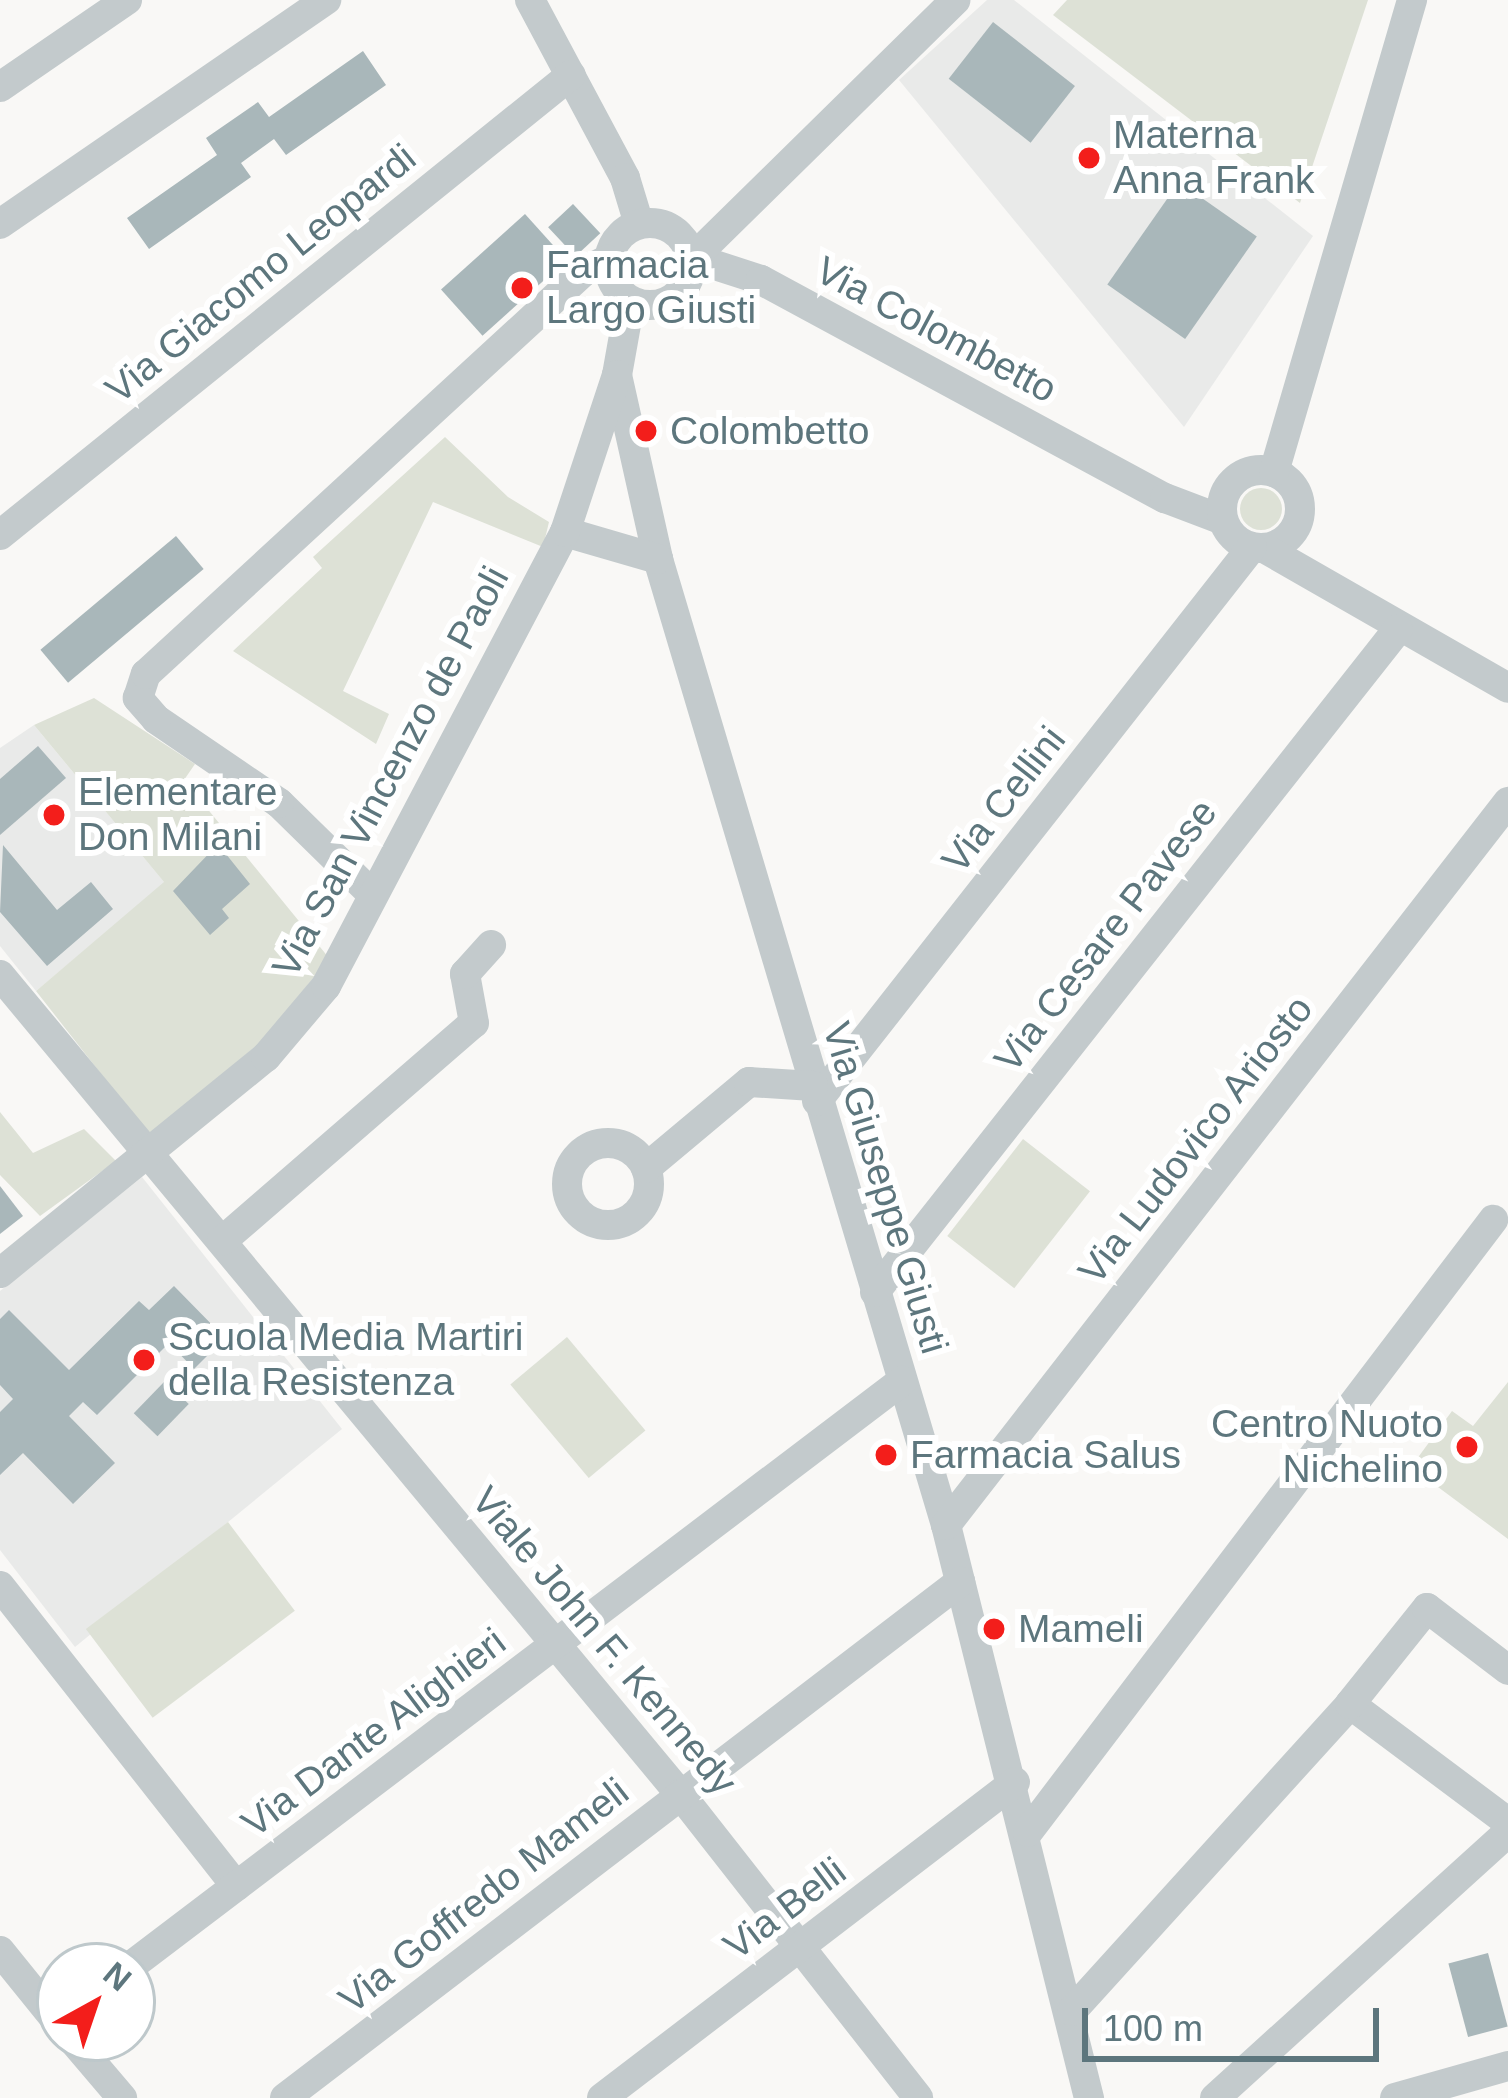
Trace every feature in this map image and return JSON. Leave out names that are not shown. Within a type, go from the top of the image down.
[{"type":"street","points":[[0,87],[127,0]]},
{"type":"street","points":[[0,224],[326,0]]},
{"type":"street","points":[[530,0],[626,178],[639,224]]},
{"type":"street","points":[[693,258],[665,226],[639,224],[617,237],[607,260],[612,284],[630,302],[661,305],[681,292],[693,258],[956,0]]},
{"type":"street","points":[[1310,580],[1292,546],[1300,501],[1274,472],[1412,0]]},
{"type":"street","name":"Via Giacomo Leopardi","points":[[0,535],[571,75]]},
{"type":"street","name":"Via Colombetto","points":[[693,258],[761,280],[1136,482],[1223,520],[1310,580],[1508,688]]},
{"type":"street","points":[[372,894],[279,803],[155,719],[138,698],[146,674],[583,272],[607,260]]},
{"type":"street","name":"Via Giuseppe Giusti","points":[[630,302],[617,375],[658,559],[946,1525],[1028,1832],[1089,2098]]},
{"type":"street","name":"Via San Vincenzo de Paoli","points":[[0,1273],[153,1156],[266,1057],[311,1004],[565,532],[617,375]]},
{"type":"street","name":"Via Colombetto","points":[[1136,482],[1182,490],[1233,482],[1257,470],[1274,472]]},
{"type":"street","points":[[1223,520],[1233,482]]},
{"type":"street","points":[[1258,548],[1294,531]]},
{"type":"street","points":[[565,532],[658,559]]},
{"type":"street","name":"Via Cellini","points":[[815,1094],[1258,548]]},
{"type":"street","name":"Via Cesare Pavese","points":[[875,1292],[1398,629]]},
{"type":"street","name":"Via Ludovico Ariosto","points":[[946,1525],[1508,802]]},
{"type":"street","points":[[222,1241],[474,1023],[465,974],[490,945]]},
{"type":"street","name":"Viale John F. Kennedy","points":[[0,975],[680,1794],[918,2098]]},
{"type":"street","points":[[646,1168],[749,1082],[815,1094]]},
{"type":"street","points":[[1028,1832],[1493,1220]]},
{"type":"street","name":"Via Dante Alighieri","points":[[156,1947],[902,1381]]},
{"type":"street","name":"Via Goffredo Mameli","points":[[285,2098],[960,1582]]},
{"type":"street","name":"Via Dante Alighieri","points":[[0,1586],[236,1886]]},
{"type":"street","points":[[1072,2012],[1351,1704],[1427,1608],[1508,1670]]},
{"type":"street","points":[[1351,1704],[1508,1822]]},
{"type":"street","name":"Via Belli","points":[[602,2098],[1015,1782]]},
{"type":"street","points":[[1215,2098],[1508,1832]]},
{"type":"street","points":[[0,1952],[36,1995]]},
{"type":"street","points":[[92,2062],[122,2098]]},
{"type":"street","points":[[1395,2098],[1508,2066]]},
{"type":"shaded area","name":"Materna Anna Frank","points":[[987,0],[1014,0],[1313,236],[1184,427],[899,80]]},
{"type":"shaded area","points":[[1067,0],[1368,0],[1300,203],[1053,15]]},
{"type":"shaded area","points":[[445,437],[508,497],[549,522],[543,547],[433,502],[343,691],[389,714],[376,744],[233,651],[322,568],[313,557]]},
{"type":"shaded area","points":[[1261,488],[1276,494],[1282,509],[1276,524],[1261,530],[1246,524],[1240,509],[1246,494]]},
{"type":"shaded area","points":[[94,698],[195,764],[184,780],[329,958],[266,1038],[149,1135],[36,991],[164,882],[34,725]]},
{"type":"shaded area","name":"Elementare Don Milani","points":[[34,725],[165,883],[36,991],[0,946],[0,748]]},
{"type":"shaded area","points":[[0,1112],[33,1153],[84,1129],[116,1161],[40,1216],[0,1175]]},
{"type":"shaded area","points":[[1023,1139],[1090,1191],[1014,1288],[947,1236]]},
{"type":"shaded area","name":"Scuola Media Martiri della Resistenza","points":[[142,1177],[342,1429],[75,1647],[0,1550],[0,1291]]},
{"type":"shaded area","points":[[567,1337],[645,1430],[589,1478],[510,1385]]},
{"type":"shaded area","name":"Centro Nuoto Nichelino","points":[[1508,1382],[1508,1539],[1411,1467],[1452,1411],[1473,1426]]},
{"type":"shaded area","points":[[228,1522],[295,1611],[153,1718],[86,1629]]},
{"type":"building","points":[[993,22],[1075,86],[1031,143],[949,79]]},
{"type":"building","points":[[363,51],[386,85],[286,155],[274,139],[241,163],[251,177],[149,249],[127,218],[217,155],[206,138],[258,102],[269,117]]},
{"type":"building","points":[[1179,182],[1257,236],[1185,339],[1107,284]]},
{"type":"building","points":[[573,204],[600,233],[575,256],[548,227]]},
{"type":"building","points":[[525,214],[566,260],[483,336],[441,290]]},
{"type":"building","points":[[176,536],[204,569],[68,683],[40,650]]},
{"type":"building","points":[[38,746],[66,778],[0,835],[0,779]]},
{"type":"building","points":[[218,844],[250,884],[222,909],[229,918],[210,935],[173,891]]},
{"type":"building","points":[[3,845],[57,910],[91,882],[113,909],[47,966],[0,912]]},
{"type":"building","points":[[0,1186],[23,1216],[0,1234]]},
{"type":"building","points":[[174,1286],[225,1338],[194,1369],[169,1343],[97,1415],[83,1402],[69,1416],[115,1463],[73,1504],[23,1453],[0,1475],[0,1412],[13,1399],[0,1385],[0,1319],[9,1310],[69,1370],[139,1301],[149,1310]]},
{"type":"building","points":[[165,1381],[189,1404],[157,1436],[134,1413]]},
{"type":"building","points":[[1488,1953],[1508,2026],[1468,2037],[1448,1964]]},
{"type":"place","name":"Materna Anna Frank","points":[[1089,158]]},
{"type":"place","name":"Farmacia Largo Giusti","points":[[522,288]]},
{"type":"place","name":"Colombetto","points":[[646,431]]},
{"type":"place","name":"Elementare Don Milani","points":[[54,815]]},
{"type":"place","name":"Scuola Media Martiri della Resistenza","points":[[144,1360]]},
{"type":"place","name":"Centro Nuoto Nichelino","points":[[1467,1447]]},
{"type":"place","name":"Farmacia Salus","points":[[886,1455]]},
{"type":"place","name":"Mameli","points":[[994,1629]]}]
